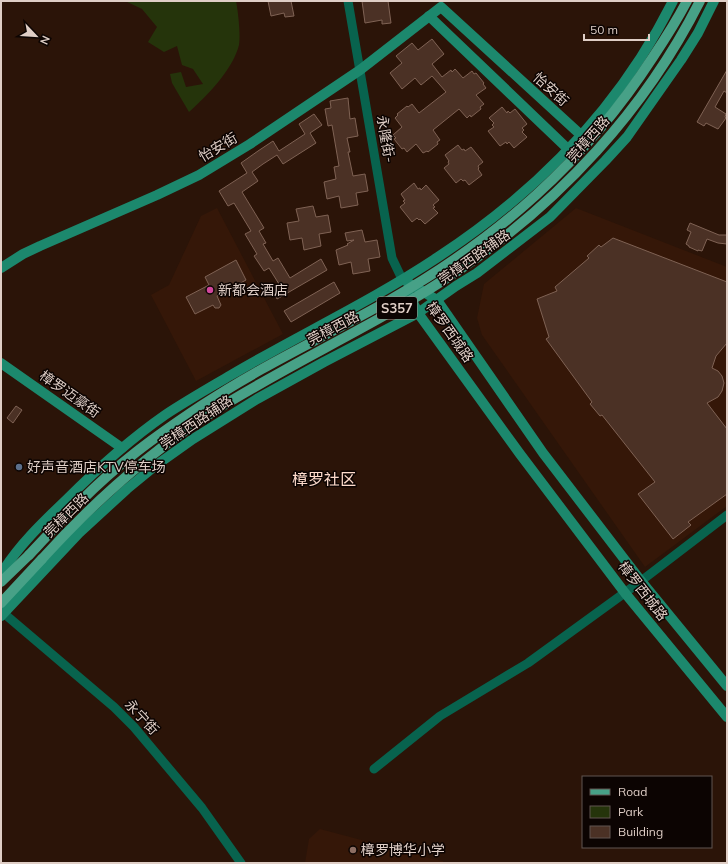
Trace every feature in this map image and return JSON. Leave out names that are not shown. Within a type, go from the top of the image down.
[{"type":"main road","name":"莞樟西路辅路","points":[[1,574],[27,540],[90,477],[122,448],[167,414],[188,400],[252,363],[437,258],[492,219],[542,176],[569,150],[600,115],[635,66],[656,33],[673,1]]},
{"type":"main road","name":"莞樟西路","points":[[1,582],[99,483],[164,431],[234,384],[416,284],[463,254],[532,199],[556,178],[579,154],[622,102],[657,52],[687,1]]},
{"type":"main road","name":"莞樟西路","points":[[1,603],[110,490],[172,439],[231,401],[438,284],[483,253],[519,225],[576,174],[620,124],[666,61],[700,1]]},
{"type":"main road","name":"莞樟西路辅路","points":[[2,614],[79,533],[127,488],[155,466],[193,439],[250,403],[346,350],[418,313],[477,273],[550,217],[606,161],[627,136],[681,60],[698,33],[714,1]]},
{"type":"main road","name":"怡安街","points":[[1,268],[23,254],[40,246],[136,205],[199,175],[250,144],[360,70],[441,7],[582,136]]},
{"type":"main road","points":[[430,16],[569,150]]},
{"type":"main road","name":"樟罗西城路","points":[[402,279],[437,300],[543,453],[641,582],[727,686]]},
{"type":"main road","name":"樟罗西城路","points":[[402,279],[418,313],[520,454],[625,593],[727,717]]},
{"type":"main road","points":[[330,320],[342,320],[349,323],[353,328],[354,340],[346,350]]},
{"type":"main road","name":"樟罗迈豪街","points":[[1,363],[122,448]]},
{"type":"street","name":"永隆街-","points":[[348,1],[392,258],[402,279]]},
{"type":"street","points":[[374,769],[440,716],[528,663],[641,582],[727,515]]},
{"type":"street","name":"永宁街","points":[[2,614],[114,707],[134,727],[202,808],[241,863]]},
{"type":"shaded area","name":"新都会酒店","points":[[217,208],[283,334],[196,381],[151,295],[169,285],[201,216]]},
{"type":"shaded area","points":[[576,208],[727,267],[727,506],[645,567],[482,335],[477,318],[484,284]]},
{"type":"shaded area","name":"樟罗博华小学","points":[[320,829],[443,861],[443,863],[305,863],[309,839]]},
{"type":"green space","points":[[125,1],[236,1],[240,36],[236,54],[219,81],[189,112],[172,83],[170,74],[181,72],[186,87],[203,84],[193,69],[182,65],[177,46],[164,52],[148,42],[157,27],[142,9]]},
{"type":"building","points":[[268,1],[291,1],[294,16],[285,17],[284,13],[271,16]]},
{"type":"building","points":[[362,1],[388,1],[391,23],[382,24],[382,20],[365,23]]},
{"type":"building","points":[[432,39],[444,54],[432,64],[442,77],[451,70],[452,72],[455,69],[463,78],[472,71],[474,74],[476,73],[486,88],[476,95],[484,104],[480,107],[481,109],[471,117],[470,115],[467,118],[459,109],[433,130],[440,140],[437,142],[438,144],[428,152],[423,153],[416,144],[407,152],[404,148],[402,149],[394,139],[396,138],[393,135],[402,127],[395,118],[398,115],[397,114],[412,104],[419,113],[446,92],[432,76],[421,85],[415,78],[402,89],[390,73],[402,63],[396,56],[412,43],[418,50]]},
{"type":"building","points":[[727,70],[727,93],[724,91],[715,107],[726,114],[726,118],[718,129],[706,123],[704,126],[697,122]]},
{"type":"building","points":[[348,98],[350,119],[355,118],[358,136],[347,138],[353,176],[365,174],[368,191],[356,193],[358,205],[341,208],[339,196],[327,199],[324,182],[336,179],[334,167],[339,166],[332,125],[328,126],[325,109],[331,108],[330,101]]},
{"type":"building","points":[[502,107],[507,113],[508,111],[510,113],[515,109],[527,124],[522,128],[524,130],[522,132],[527,137],[514,148],[509,142],[507,144],[506,142],[500,146],[488,131],[494,127],[492,125],[494,123],[489,118]]},
{"type":"building","points":[[314,114],[322,125],[310,133],[316,143],[283,164],[277,155],[263,164],[252,172],[258,181],[242,192],[264,228],[259,231],[266,243],[263,244],[273,261],[278,258],[290,278],[321,259],[327,270],[277,299],[271,289],[279,284],[269,268],[264,271],[254,256],[257,254],[245,234],[251,231],[234,203],[228,206],[219,191],[247,173],[241,163],[273,141],[279,151],[305,134],[299,124]]},
{"type":"building","points":[[458,145],[465,151],[471,147],[483,162],[478,166],[478,169],[482,175],[469,185],[465,180],[463,181],[461,179],[456,183],[444,168],[449,164],[449,161],[445,155]]},
{"type":"building","points":[[414,183],[418,189],[420,188],[421,190],[426,185],[439,200],[433,205],[435,207],[433,208],[438,213],[425,224],[417,218],[412,222],[400,207],[405,203],[403,201],[405,200],[401,194]]},
{"type":"building","points":[[313,206],[316,217],[328,215],[331,232],[319,234],[321,246],[304,250],[302,238],[290,240],[287,223],[299,221],[296,209]]},
{"type":"building","points":[[690,223],[719,235],[727,235],[727,244],[718,243],[707,239],[702,251],[689,247],[686,244],[691,232],[687,230]]},
{"type":"building","points":[[362,230],[365,242],[377,240],[380,257],[368,259],[370,271],[353,274],[351,262],[339,265],[336,250],[348,245],[347,244],[354,240],[347,241],[345,233]]},
{"type":"building","points":[[613,238],[727,282],[727,343],[716,356],[712,368],[718,371],[722,376],[724,383],[722,391],[718,397],[707,403],[727,429],[727,494],[688,522],[691,525],[673,539],[638,494],[655,482],[602,415],[600,416],[590,404],[592,402],[546,339],[549,337],[537,299],[557,291],[555,287],[589,258],[587,256],[599,245],[601,247]]},
{"type":"building","points":[[236,260],[246,280],[217,296],[221,305],[219,308],[215,308],[213,305],[195,314],[186,297],[209,285],[205,277]]},
{"type":"building","points":[[334,282],[340,293],[291,322],[284,311]]},
{"type":"building","points":[[16,406],[22,410],[13,423],[7,418]]},
{"type":"place","name":"新都会酒店","points":[[210,290]]},
{"type":"place","name":"好声音酒店KTV停车场","points":[[19,467]]},
{"type":"place","name":"樟罗博华小学","points":[[353,850]]},
{"type":"district","name":"樟罗社区","points":[[324,479]]}]
